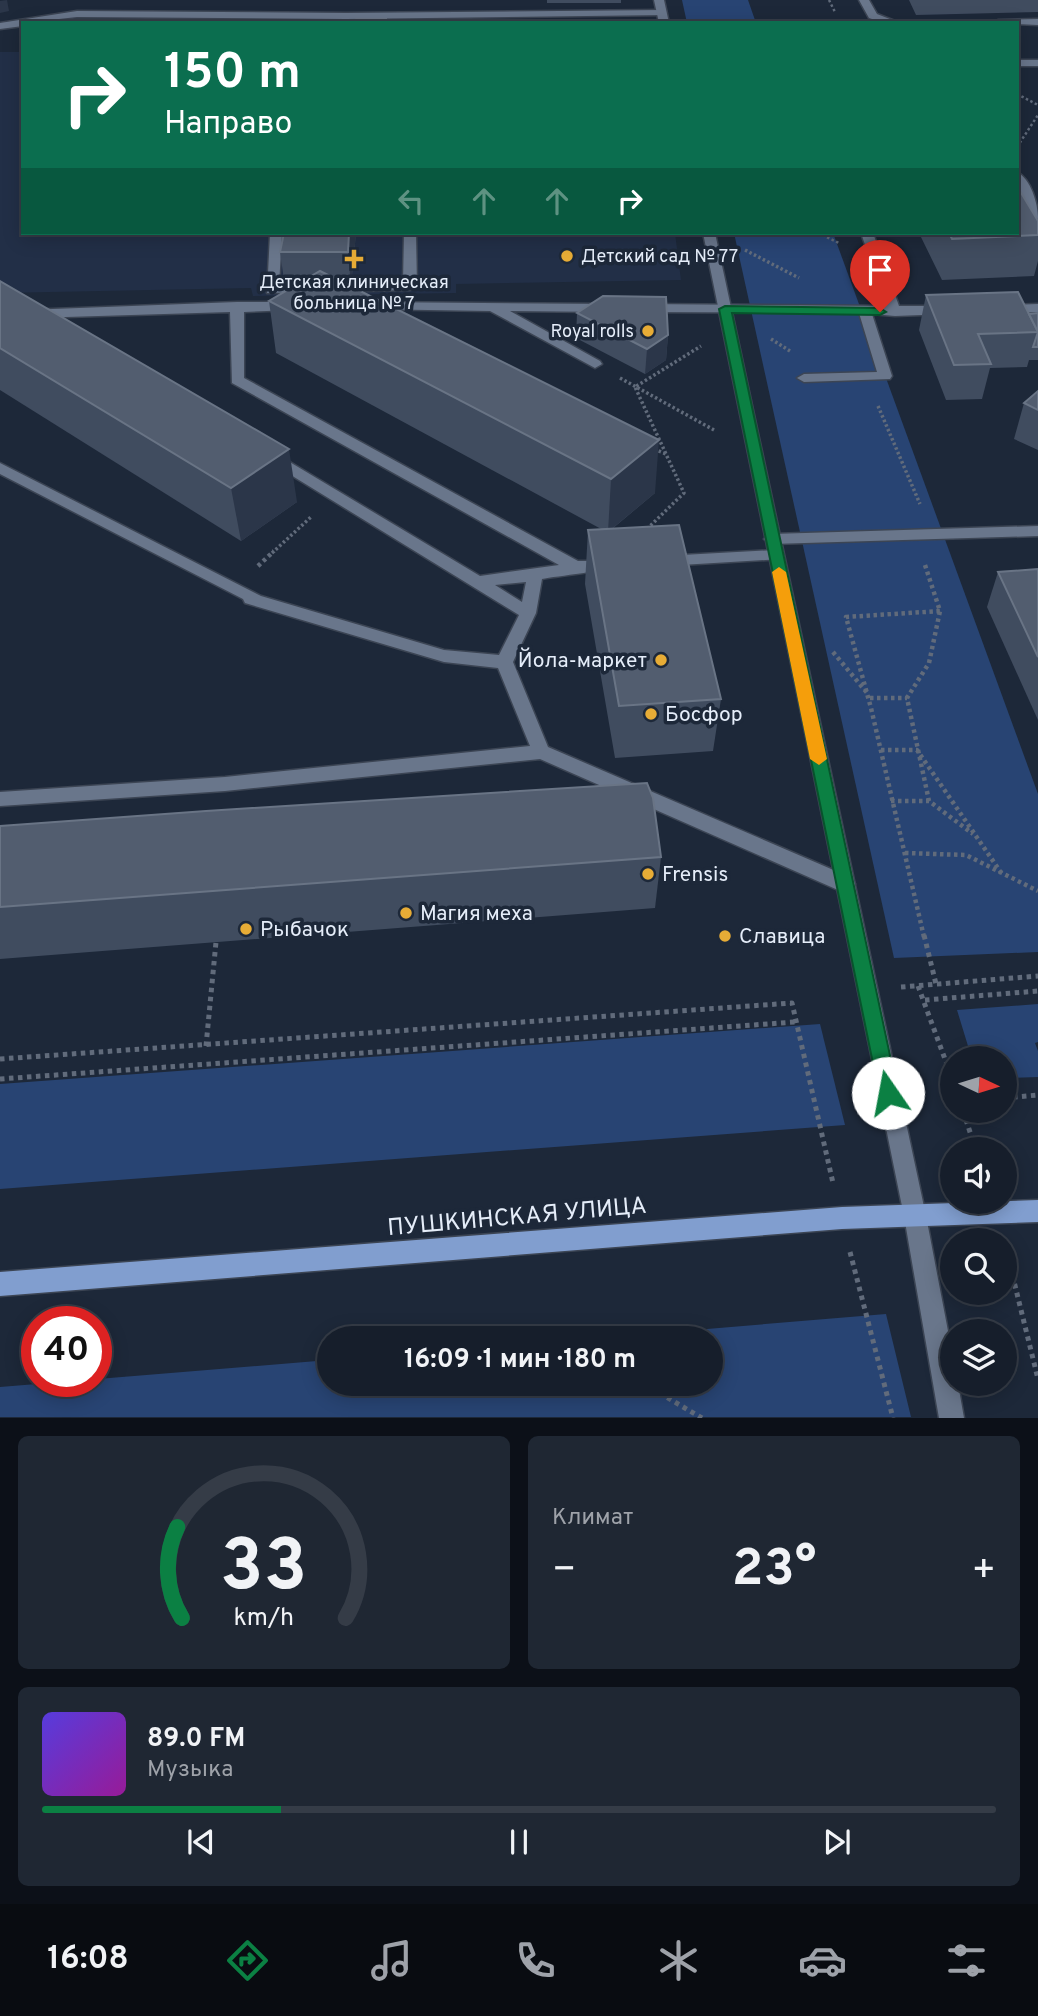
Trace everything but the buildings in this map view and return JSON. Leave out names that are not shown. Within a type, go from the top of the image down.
[{"type":"main road","name":"ПУШКИНСКАЯ УЛИЦА","points":[[0,1284],[842,1218],[1038,1211]]},
{"type":"street","points":[[535,0],[536,13]]},
{"type":"street","points":[[61,20],[74,10],[346,19],[536,13],[663,18],[659,0]]},
{"type":"street","points":[[864,0],[873,16],[889,21]]},
{"type":"street","points":[[330,5],[346,19]]},
{"type":"street","points":[[1019,22],[1038,22]]},
{"type":"street","points":[[0,26],[21,24]]},
{"type":"street","points":[[1019,64],[1038,63]]},
{"type":"street","points":[[1019,180],[1038,215]]},
{"type":"street","points":[[276,235],[272,290],[410,286]]},
{"type":"street","points":[[410,235],[412,307]]},
{"type":"street","points":[[709,235],[915,1216],[953,1418]]},
{"type":"street","points":[[868,235],[895,312]]},
{"type":"street","points":[[237,306],[237,380],[576,567]]},
{"type":"street","points":[[0,316],[237,306],[311,306]]},
{"type":"street","points":[[361,306],[865,312],[960,310]]},
{"type":"street","points":[[493,307],[595,364]]},
{"type":"street","points":[[986,309],[1038,307]]},
{"type":"street","points":[[804,378],[885,376],[865,312]]},
{"type":"street","points":[[35,314],[59,328]]},
{"type":"street","points":[[258,449],[528,613]]},
{"type":"street","points":[[0,468],[254,598],[251,599],[444,656],[504,662]]},
{"type":"street","points":[[650,562],[912,534],[1038,531]]},
{"type":"street","points":[[477,582],[576,567],[618,564]]},
{"type":"street","points":[[535,575],[528,613],[504,662],[541,752]]},
{"type":"street","points":[[0,799],[225,784],[541,752],[845,884]]},
{"type":"path","points":[[1019,95],[1038,105]]},
{"type":"path","points":[[1019,144],[1038,115]]},
{"type":"path","points":[[766,336],[829,377]]},
{"type":"path","points":[[635,387],[701,346]]},
{"type":"path","points":[[595,364],[714,430]]},
{"type":"path","points":[[866,376],[933,534]]},
{"type":"path","points":[[618,564],[684,493],[635,387]]},
{"type":"path","points":[[654,449],[666,454]]},
{"type":"path","points":[[234,588],[335,496]]},
{"type":"path","points":[[912,534],[940,611],[929,663],[907,698],[929,801]]},
{"type":"path","points":[[936,984],[891,801],[870,698],[846,617],[940,611]]},
{"type":"path","points":[[827,644],[870,698]]},
{"type":"path","points":[[870,698],[907,698]]},
{"type":"path","points":[[881,750],[917,750]]},
{"type":"path","points":[[917,750],[1002,873]]},
{"type":"path","points":[[891,801],[929,801],[977,837]]},
{"type":"path","points":[[905,853],[965,855],[1038,891]]},
{"type":"path","points":[[206,1046],[216,942]]},
{"type":"path","points":[[889,988],[1038,976]]},
{"type":"path","points":[[918,986],[941,1046]]},
{"type":"path","points":[[925,1000],[1038,991]]},
{"type":"path","points":[[0,1059],[792,1003]]},
{"type":"path","points":[[0,1079],[795,1022]]},
{"type":"path","points":[[1017,1097],[1038,1095]]},
{"type":"path","points":[[1017,1294],[1038,1379]]},
{"type":"path","points":[[664,1396],[702,1418]]},
{"type":"shaded area","points":[[682,0],[748,0],[755,21],[687,21]]},
{"type":"shaded area","points":[[0,52],[21,52],[21,235],[675,235],[681,280],[456,284],[456,293],[253,296],[251,288],[0,293]]},
{"type":"shaded area","points":[[734,235],[834,235],[1038,794],[1038,952],[894,958]]},
{"type":"shaded area","points":[[1038,1004],[1038,1042],[1035,1043],[1038,1051],[1038,1077],[1017,1078],[1017,1046],[968,1046],[957,1010]]},
{"type":"shaded area","points":[[820,1024],[845,1125],[0,1189],[0,1084]]},
{"type":"shaded area","points":[[886,1314],[911,1417],[0,1417],[0,1387],[21,1385],[21,1397],[112,1397],[112,1378],[317,1361],[317,1396],[723,1396],[723,1328]]},
{"type":"slow traffic","points":[[779,572],[819,759]]},
{"type":"place","name":"Детский сад № 77","points":[[567,256]]},
{"type":"place","name":"Детская клиническая больница № 7","points":[[354,259]]},
{"type":"place","name":"Royal rolls","points":[[648,331]]},
{"type":"place","name":"Йола-маркет","points":[[661,660]]},
{"type":"place","name":"Босфор","points":[[651,714]]},
{"type":"place","name":"Frensis","points":[[648,874]]},
{"type":"place","name":"Магия меха","points":[[406,913]]},
{"type":"place","name":"Рыбачок","points":[[246,929]]},
{"type":"place","name":"Славица","points":[[725,936]]},
{"type":"route","points":[[880,312],[725,309],[888,1093]]}]
